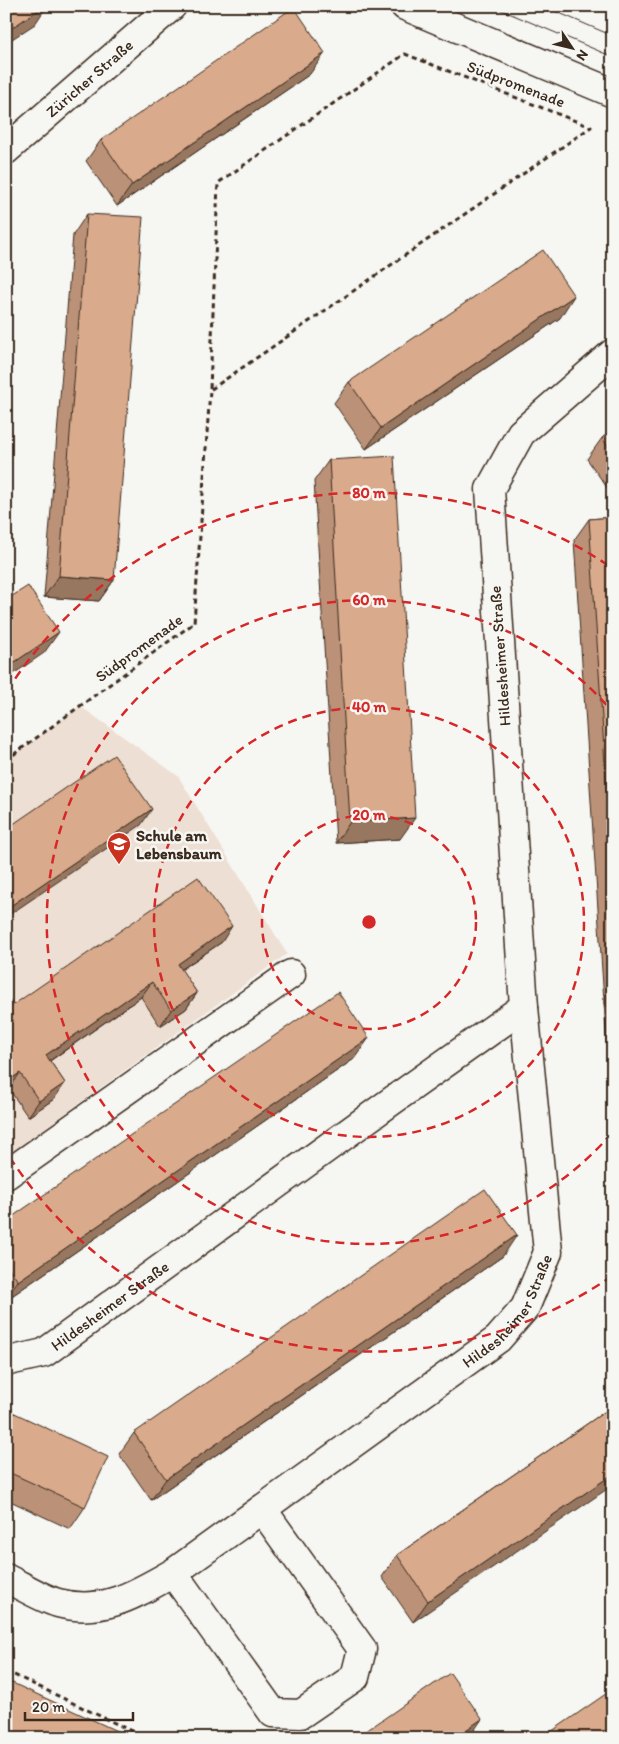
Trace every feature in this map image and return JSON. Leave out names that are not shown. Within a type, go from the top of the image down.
[{"type":"street","name":"Züricher Straße","points":[[6,150],[172,6]]},
{"type":"street","points":[[405,6],[613,93]]},
{"type":"street","name":"Hildesheimer Straße","points":[[6,1578],[58,1603],[96,1608],[130,1598],[173,1573],[498,1340],[525,1308],[548,1252],[524,1007],[490,489],[521,433],[613,353]]},
{"type":"street","points":[[6,1175],[291,974]]},
{"type":"street","name":"Hildesheimer Straße","points":[[6,1360],[9,1361],[44,1353],[389,1102],[524,1007]]},
{"type":"street","points":[[173,1573],[273,1713],[301,1714],[355,1677],[362,1649],[262,1509]]},
{"type":"path","name":"Südpromenade","points":[[6,760],[194,623],[210,390],[218,184],[405,54],[591,127],[210,390]]},
{"type":"path","points":[[6,1671],[146,1738]]},
{"type":"shaded area","name":"Schule am Lebensbaum","points":[[80,706],[178,776],[287,954],[6,1156],[6,761]]},
{"type":"building","points":[[6,6],[44,6],[6,32]]},
{"type":"building","points":[[294,7],[325,53],[132,185],[101,140]]},
{"type":"building","points":[[87,214],[143,217],[114,580],[59,576]]},
{"type":"building","points":[[543,250],[574,296],[381,428],[349,382]]},
{"type":"building","points":[[613,430],[613,454],[602,438]]},
{"type":"building","points":[[394,456],[415,818],[350,822],[329,460]]},
{"type":"building","points":[[613,517],[613,887],[589,519]]},
{"type":"building","points":[[28,586],[59,632],[6,668],[6,600]]},
{"type":"building","points":[[114,755],[152,809],[6,909],[6,829]]},
{"type":"building","points":[[198,877],[232,926],[178,964],[197,993],[171,1010],[152,982],[46,1055],[65,1083],[39,1101],[20,1073],[6,1082],[6,996],[13,1005]]},
{"type":"building","points":[[338,992],[369,1038],[18,1281],[6,1264],[6,1221]]},
{"type":"building","points":[[485,1189],[517,1235],[166,1479],[134,1433]]},
{"type":"building","points":[[613,1406],[613,1474],[428,1601],[397,1555]]},
{"type":"building","points":[[6,1409],[108,1457],[85,1507],[6,1471]]},
{"type":"building","points":[[450,1673],[482,1719],[454,1738],[356,1738]]},
{"type":"building","points":[[6,1680],[132,1738],[6,1738]]},
{"type":"building","points":[[613,1689],[613,1738],[542,1738]]},
{"type":"tram line","points":[[492,6],[613,57]]},
{"type":"tram line","points":[[543,6],[613,36]]},
{"type":"place","name":"Schule am Lebensbaum","points":[[119,865]]}]
